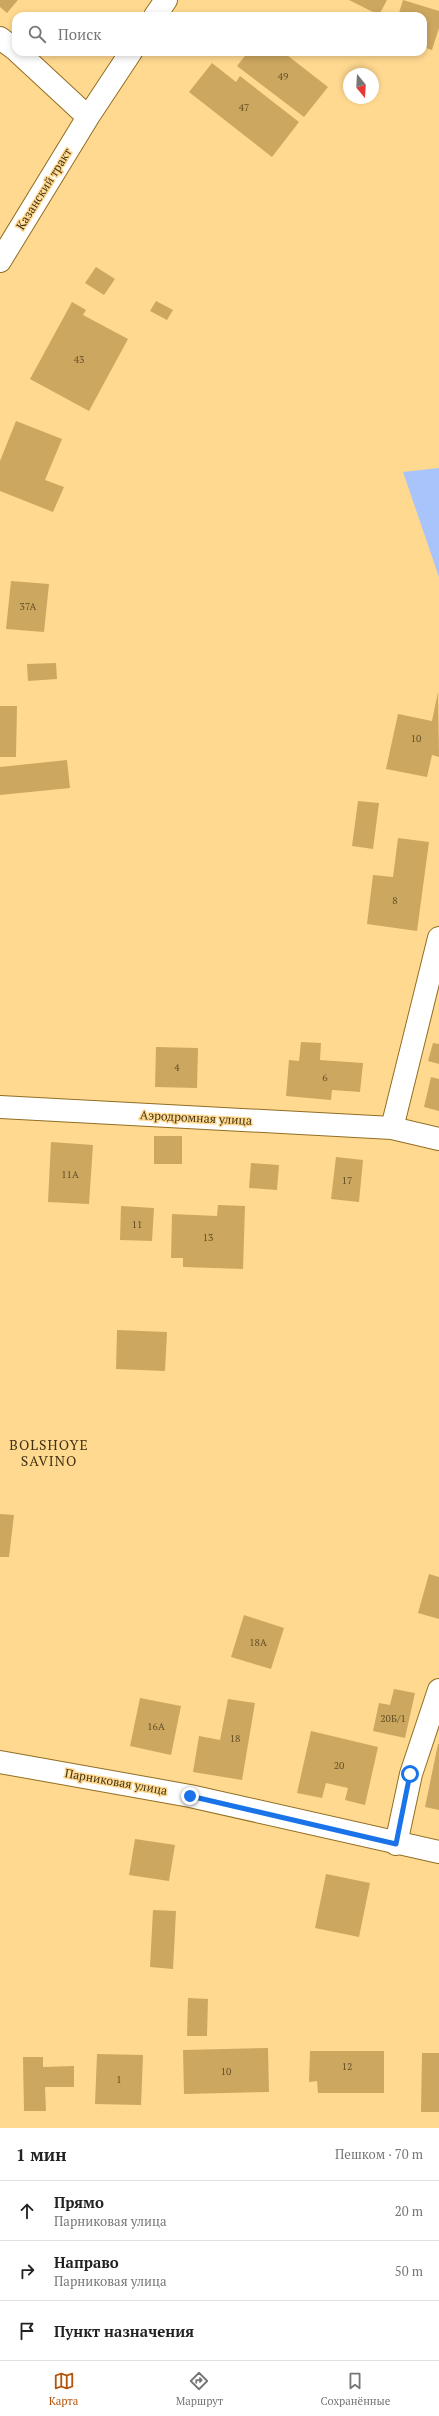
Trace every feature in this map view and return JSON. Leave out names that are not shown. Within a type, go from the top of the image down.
[{"type":"street","points":[[158,12],[166,0]]},
{"type":"street","points":[[0,38],[12,47]]},
{"type":"street","points":[[22,56],[88,117]]},
{"type":"street","name":"Казанский тракт","points":[[0,261],[88,117],[128,56]]},
{"type":"street","points":[[392,1128],[439,938]]},
{"type":"street","name":"Аэродромная улица","points":[[0,1108],[392,1128],[439,1139]]},
{"type":"street","points":[[396,1844],[410,1774],[439,1690]]},
{"type":"street","name":"Парниковая улица","points":[[0,1762],[190,1796],[396,1844],[439,1852]]},
{"type":"water","points":[[439,468],[439,577],[403,472]]},
{"type":"building","points":[[0,0],[18,0],[7,13],[0,7]]},
{"type":"building","points":[[349,0],[387,0],[381,12],[373,12]]},
{"type":"building","points":[[403,0],[439,11],[439,28],[432,50],[427,48],[427,12],[399,12]]},
{"type":"building","points":[[245,56],[288,56],[328,87],[304,117],[237,66]]},
{"type":"building","points":[[212,63],[236,82],[240,76],[299,122],[272,157],[189,92]]},
{"type":"building","points":[[96,267],[115,279],[104,295],[85,283]]},
{"type":"building","points":[[156,301],[173,310],[167,320],[150,311]]},
{"type":"building","points":[[72,302],[86,310],[83,315],[128,339],[89,411],[30,379]]},
{"type":"building","points":[[16,421],[62,439],[45,480],[64,487],[53,512],[0,491],[0,461]]},
{"type":"building","points":[[11,581],[49,584],[44,632],[6,629]]},
{"type":"building","points":[[56,663],[57,679],[28,681],[27,664]]},
{"type":"building","points":[[438,692],[439,757],[432,755],[427,777],[386,769],[398,714],[432,721]]},
{"type":"building","points":[[0,706],[17,706],[16,757],[0,757]]},
{"type":"building","points":[[67,760],[70,788],[0,795],[0,767]]},
{"type":"building","points":[[358,801],[379,803],[373,849],[352,846]]},
{"type":"building","points":[[398,838],[429,842],[417,931],[367,924],[373,875],[393,877]]},
{"type":"building","points":[[301,1042],[321,1043],[320,1060],[363,1063],[360,1092],[332,1090],[331,1100],[286,1096],[289,1060],[299,1061]]},
{"type":"building","points":[[433,1043],[439,1044],[439,1064],[428,1061]]},
{"type":"building","points":[[156,1047],[198,1048],[197,1088],[155,1087]]},
{"type":"building","points":[[431,1077],[439,1079],[439,1111],[424,1107]]},
{"type":"building","points":[[154,1136],[182,1136],[182,1164],[154,1164]]},
{"type":"building","points":[[51,1142],[93,1145],[89,1204],[48,1202]]},
{"type":"building","points":[[336,1157],[363,1160],[359,1202],[331,1199]]},
{"type":"building","points":[[251,1163],[279,1165],[277,1190],[249,1188]]},
{"type":"building","points":[[218,1205],[245,1206],[243,1269],[183,1267],[183,1258],[171,1258],[172,1214],[217,1216]]},
{"type":"building","points":[[121,1206],[154,1208],[152,1241],[120,1240]]},
{"type":"building","points":[[117,1330],[167,1332],[165,1371],[116,1369]]},
{"type":"building","points":[[0,1514],[14,1515],[9,1557],[0,1557]]},
{"type":"building","points":[[429,1574],[439,1577],[439,1619],[418,1613]]},
{"type":"building","points":[[244,1615],[284,1628],[271,1669],[231,1657]]},
{"type":"building","points":[[394,1689],[415,1693],[405,1738],[373,1731],[379,1703],[390,1705]]},
{"type":"building","points":[[140,1698],[181,1706],[171,1755],[130,1746]]},
{"type":"building","points":[[228,1699],[255,1703],[242,1780],[193,1772],[199,1736],[220,1740]]},
{"type":"building","points":[[311,1731],[378,1747],[365,1805],[345,1800],[348,1788],[326,1783],[322,1798],[297,1793]]},
{"type":"building","points":[[439,1744],[439,1810],[425,1807]]},
{"type":"building","points":[[135,1839],[175,1845],[169,1881],[129,1875]]},
{"type":"building","points":[[326,1874],[370,1883],[359,1937],[315,1928]]},
{"type":"building","points":[[153,1910],[176,1911],[173,1969],[150,1967]]},
{"type":"building","points":[[188,1998],[208,1999],[207,2036],[187,2036]]},
{"type":"building","points":[[268,2048],[269,2092],[184,2094],[183,2050]]},
{"type":"building","points":[[310,2051],[384,2051],[384,2093],[318,2093],[317,2081],[309,2082]]},
{"type":"building","points":[[422,2053],[439,2053],[439,2112],[421,2112]]},
{"type":"building","points":[[97,2054],[143,2055],[141,2105],[95,2104]]},
{"type":"building","points":[[23,2057],[43,2057],[43,2067],[74,2066],[74,2087],[45,2087],[46,2111],[24,2111]]},
{"type":"district","name":"BOLSHOYE SAVINO","points":[[49,1454]]},
{"type":"route","points":[[190,1796],[396,1844],[410,1774]]}]
